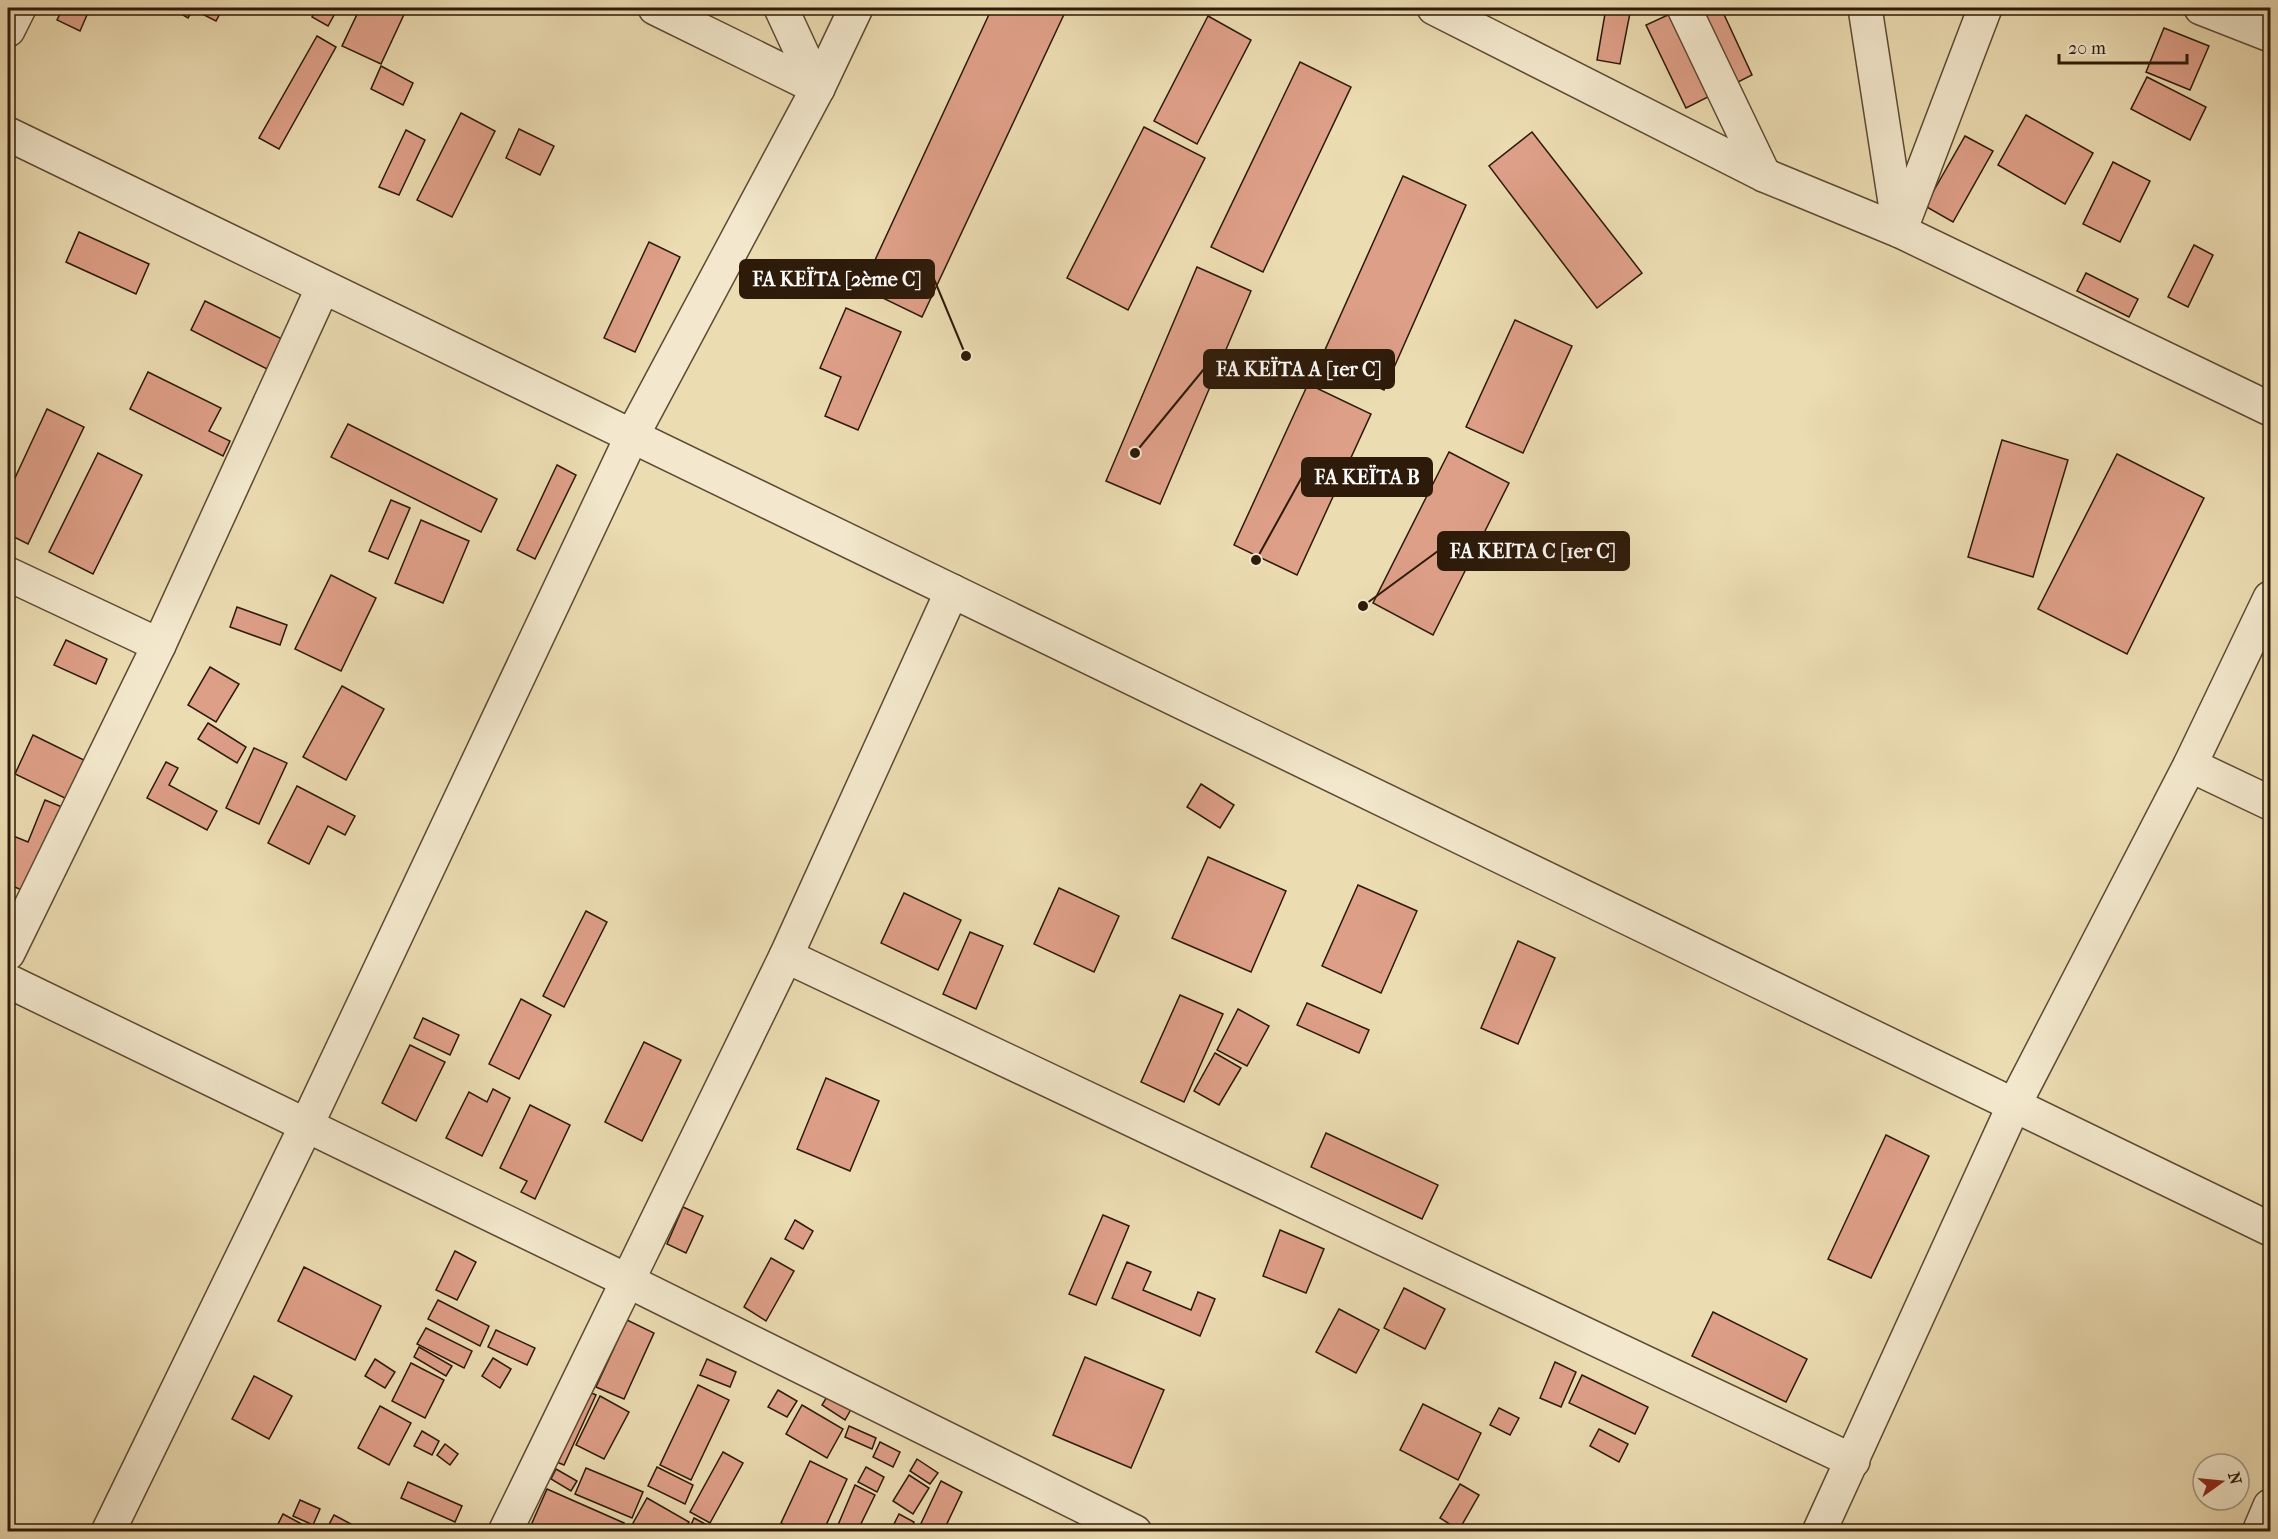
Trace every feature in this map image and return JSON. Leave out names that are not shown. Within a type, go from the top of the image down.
[{"type":"street","points":[[8,30],[19,8]]},
{"type":"street","points":[[655,8],[818,87]]},
{"type":"street","points":[[781,8],[818,87]]},
{"type":"street","points":[[108,1532],[307,1124],[632,436],[818,87],[856,8]]},
{"type":"street","points":[[1434,8],[1764,175],[1900,231],[2271,410]]},
{"type":"street","points":[[1684,8],[1764,175]]},
{"type":"street","points":[[1865,8],[1900,231]]},
{"type":"street","points":[[1900,231],[1985,8]]},
{"type":"street","points":[[2202,8],[2271,35]]},
{"type":"street","points":[[8,134],[2271,1229]]},
{"type":"street","points":[[8,953],[159,645],[323,287]]},
{"type":"street","points":[[8,574],[159,645]]},
{"type":"street","points":[[505,1532],[786,956],[952,591]]},
{"type":"street","points":[[1819,1532],[2014,1105],[2190,765],[2271,598]]},
{"type":"street","points":[[2190,765],[2271,803]]},
{"type":"street","points":[[786,956],[1853,1461]]},
{"type":"street","points":[[8,981],[307,1124],[1136,1532]]},
{"type":"street","points":[[2259,1532],[2271,1506]]},
{"type":"building","points":[[63,8],[90,8],[80,31],[57,20]]},
{"type":"building","points":[[171,8],[194,8],[188,18]]},
{"type":"building","points":[[205,8],[223,8],[216,21],[202,14]]},
{"type":"building","points":[[316,8],[338,8],[328,26],[312,17]]},
{"type":"building","points":[[360,8],[407,8],[381,64],[342,46]]},
{"type":"building","points":[[992,8],[1067,8],[922,317],[862,288]]},
{"type":"building","points":[[1606,8],[1631,8],[1620,64],[1597,60]]},
{"type":"building","points":[[1699,8],[1721,8],[1752,75],[1734,84]]},
{"type":"building","points":[[1670,14],[1710,96],[1686,108],[1646,25]]},
{"type":"building","points":[[1208,16],[1251,40],[1197,144],[1154,121]]},
{"type":"building","points":[[2164,28],[2209,46],[2190,90],[2146,72]]},
{"type":"building","points":[[317,36],[336,47],[279,149],[259,138]]},
{"type":"building","points":[[1300,62],[1351,87],[1263,272],[1211,247]]},
{"type":"building","points":[[381,66],[413,83],[403,105],[371,89]]},
{"type":"building","points":[[2147,77],[2206,107],[2190,140],[2131,109]]},
{"type":"building","points":[[461,113],[495,131],[452,217],[417,200]]},
{"type":"building","points":[[2026,115],[2093,153],[2065,204],[1998,165]]},
{"type":"building","points":[[1144,127],[1205,158],[1128,310],[1067,278]]},
{"type":"building","points":[[519,129],[554,146],[540,175],[506,158]]},
{"type":"building","points":[[406,130],[425,140],[399,195],[379,187]]},
{"type":"building","points":[[1532,132],[1642,273],[1597,308],[1489,166]]},
{"type":"building","points":[[1965,136],[1993,151],[1953,222],[1925,206]]},
{"type":"building","points":[[2113,162],[2150,181],[2120,242],[2083,224]]},
{"type":"building","points":[[1403,176],[1466,205],[1384,390],[1320,361]]},
{"type":"building","points":[[79,232],[149,264],[136,294],[66,262]]},
{"type":"building","points":[[649,242],[680,257],[635,352],[604,338]]},
{"type":"building","points":[[2194,245],[2213,255],[2188,307],[2168,297]]},
{"type":"building","points":[[1197,267],[1251,291],[1160,504],[1106,481]]},
{"type":"building","points":[[2086,273],[2138,299],[2129,317],[2077,291]]},
{"type":"building","points":[[205,301],[286,341],[271,371],[191,330]]},
{"type":"building","points":[[846,308],[901,332],[858,430],[825,416],[841,377],[820,368]]},
{"type":"building","points":[[1515,320],[1572,346],[1523,453],[1466,427]]},
{"type":"building","points":[[148,372],[221,408],[209,431],[230,441],[223,456],[130,409]]},
{"type":"building","points":[[1308,384],[1371,414],[1297,575],[1234,545]]},
{"type":"building","points":[[47,409],[84,427],[28,544],[8,534],[8,493]]},
{"type":"building","points":[[348,424],[497,499],[481,532],[331,457]]},
{"type":"building","points":[[2002,440],[2068,460],[2033,577],[1968,557]]},
{"type":"building","points":[[1449,452],[1509,483],[1433,635],[1373,603]]},
{"type":"building","points":[[98,453],[142,475],[93,574],[49,552]]},
{"type":"building","points":[[2117,454],[2204,498],[2127,654],[2038,609]]},
{"type":"building","points":[[557,465],[576,475],[535,559],[517,550]]},
{"type":"building","points":[[391,500],[410,508],[388,559],[369,551]]},
{"type":"building","points":[[421,520],[469,541],[443,603],[395,583]]},
{"type":"building","points":[[331,575],[376,598],[341,671],[295,649]]},
{"type":"building","points":[[237,607],[287,625],[280,645],[230,627]]},
{"type":"building","points":[[66,640],[107,659],[96,684],[54,665]]},
{"type":"building","points":[[210,667],[239,684],[216,722],[188,705]]},
{"type":"building","points":[[342,686],[384,709],[346,780],[303,757]]},
{"type":"building","points":[[208,723],[246,747],[237,763],[198,739]]},
{"type":"building","points":[[33,735],[88,762],[69,800],[15,774]]},
{"type":"building","points":[[254,748],[287,763],[259,824],[226,808]]},
{"type":"building","points":[[166,762],[178,768],[169,785],[217,811],[207,830],[147,798]]},
{"type":"building","points":[[1201,784],[1234,805],[1220,828],[1187,807]]},
{"type":"building","points":[[297,786],[355,816],[345,835],[328,826],[309,864],[268,843]]},
{"type":"building","points":[[45,800],[62,807],[26,892],[8,884],[8,844],[11,835],[28,842]]},
{"type":"building","points":[[1208,857],[1286,891],[1251,972],[1172,938]]},
{"type":"building","points":[[1358,885],[1417,911],[1381,993],[1322,966]]},
{"type":"building","points":[[1059,888],[1119,916],[1094,972],[1034,944]]},
{"type":"building","points":[[904,893],[961,920],[938,970],[881,943]]},
{"type":"building","points":[[586,911],[607,922],[564,1007],[543,996]]},
{"type":"building","points":[[970,932],[1003,946],[976,1009],[943,994]]},
{"type":"building","points":[[1518,941],[1555,958],[1518,1044],[1481,1028]]},
{"type":"building","points":[[1180,995],[1223,1014],[1184,1102],[1141,1082]]},
{"type":"building","points":[[521,999],[551,1015],[519,1079],[489,1064]]},
{"type":"building","points":[[1307,1003],[1369,1030],[1359,1053],[1297,1025]]},
{"type":"building","points":[[1238,1009],[1269,1026],[1247,1066],[1217,1050]]},
{"type":"building","points":[[423,1018],[459,1035],[450,1055],[414,1038]]},
{"type":"building","points":[[644,1042],[681,1060],[642,1141],[605,1122]]},
{"type":"building","points":[[410,1045],[445,1062],[416,1121],[382,1103]]},
{"type":"building","points":[[1215,1053],[1241,1068],[1219,1105],[1194,1091]]},
{"type":"building","points":[[826,1078],[879,1101],[850,1171],[797,1149]]},
{"type":"building","points":[[493,1089],[510,1098],[482,1156],[446,1138],[469,1092],[487,1102]]},
{"type":"building","points":[[530,1105],[570,1125],[535,1199],[521,1192],[527,1181],[500,1168]]},
{"type":"building","points":[[1326,1133],[1438,1185],[1422,1219],[1311,1167]]},
{"type":"building","points":[[1886,1135],[1929,1156],[1871,1278],[1828,1259]]},
{"type":"building","points":[[683,1207],[703,1216],[686,1253],[667,1244]]},
{"type":"building","points":[[1103,1215],[1129,1226],[1096,1305],[1069,1294]]},
{"type":"building","points":[[795,1220],[813,1231],[803,1249],[785,1239]]},
{"type":"building","points":[[1280,1230],[1324,1249],[1306,1293],[1263,1276]]},
{"type":"building","points":[[455,1251],[476,1262],[457,1300],[436,1290]]},
{"type":"building","points":[[771,1258],[794,1271],[766,1321],[744,1307]]},
{"type":"building","points":[[1127,1262],[1151,1272],[1143,1290],[1191,1310],[1198,1292],[1215,1299],[1200,1336],[1112,1298]]},
{"type":"building","points":[[304,1267],[381,1306],[355,1360],[278,1321]]},
{"type":"building","points":[[1404,1288],[1445,1309],[1425,1349],[1384,1328]]},
{"type":"building","points":[[438,1300],[489,1326],[480,1346],[428,1319]]},
{"type":"building","points":[[1339,1309],[1379,1330],[1356,1373],[1316,1352]]},
{"type":"building","points":[[1713,1312],[1807,1359],[1786,1402],[1692,1356]]},
{"type":"building","points":[[627,1320],[654,1333],[624,1399],[596,1387]]},
{"type":"building","points":[[426,1328],[472,1351],[464,1368],[417,1344]]},
{"type":"building","points":[[496,1330],[535,1348],[527,1365],[488,1347]]},
{"type":"building","points":[[419,1347],[452,1366],[446,1376],[414,1357]]},
{"type":"building","points":[[1085,1357],[1164,1390],[1131,1468],[1053,1435]]},
{"type":"building","points":[[493,1358],[511,1369],[500,1388],[482,1376]]},
{"type":"building","points":[[375,1359],[395,1372],[385,1388],[365,1376]]},
{"type":"building","points":[[707,1359],[736,1372],[730,1387],[700,1375]]},
{"type":"building","points":[[1555,1362],[1576,1372],[1561,1407],[1540,1398]]},
{"type":"building","points":[[411,1363],[444,1380],[425,1418],[392,1401]]},
{"type":"building","points":[[1582,1375],[1648,1407],[1635,1434],[1569,1403]]},
{"type":"building","points":[[254,1376],[292,1396],[269,1439],[232,1419]]},
{"type":"building","points":[[698,1385],[729,1400],[691,1480],[660,1465]]},
{"type":"building","points":[[580,1388],[596,1395],[564,1465],[547,1458]]},
{"type":"building","points":[[778,1390],[797,1401],[787,1417],[768,1407]]},
{"type":"building","points":[[831,1390],[854,1404],[845,1420],[822,1405]]},
{"type":"building","points":[[600,1396],[629,1412],[604,1459],[576,1445]]},
{"type":"building","points":[[1423,1404],[1481,1433],[1458,1480],[1400,1450]]},
{"type":"building","points":[[802,1405],[843,1429],[827,1458],[786,1434]]},
{"type":"building","points":[[380,1406],[411,1423],[389,1465],[358,1448]]},
{"type":"building","points":[[1499,1408],[1519,1418],[1510,1435],[1490,1425]]},
{"type":"building","points":[[849,1426],[876,1438],[872,1449],[845,1437]]},
{"type":"building","points":[[1599,1429],[1628,1444],[1619,1462],[1590,1446]]},
{"type":"building","points":[[422,1431],[439,1441],[432,1455],[414,1446]]},
{"type":"building","points":[[880,1442],[900,1452],[893,1467],[873,1457]]},
{"type":"building","points":[[445,1444],[458,1454],[450,1465],[437,1455]]},
{"type":"building","points":[[723,1452],[743,1463],[710,1523],[690,1512]]},
{"type":"building","points":[[917,1459],[938,1473],[930,1484],[910,1471]]},
{"type":"building","points":[[810,1461],[847,1479],[823,1532],[798,1532],[781,1523]]},
{"type":"building","points":[[657,1467],[693,1485],[685,1504],[648,1486]]},
{"type":"building","points":[[866,1467],[884,1477],[877,1492],[858,1482]]},
{"type":"building","points":[[586,1468],[643,1492],[632,1518],[575,1494]]},
{"type":"building","points":[[556,1469],[577,1481],[571,1491],[551,1479]]},
{"type":"building","points":[[909,1475],[929,1488],[913,1514],[893,1501]]},
{"type":"building","points":[[941,1481],[962,1492],[943,1532],[917,1532]]},
{"type":"building","points":[[408,1482],[462,1506],[455,1522],[401,1498]]},
{"type":"building","points":[[1460,1484],[1479,1495],[1459,1530],[1440,1518]]},
{"type":"building","points":[[855,1485],[875,1495],[857,1532],[835,1532]]},
{"type":"building","points":[[547,1489],[624,1523],[620,1532],[528,1532]]},
{"type":"building","points":[[647,1498],[689,1522],[683,1532],[628,1532]]},
{"type":"building","points":[[300,1500],[320,1509],[313,1525],[293,1516]]},
{"type":"building","points":[[283,1514],[311,1529],[310,1532],[274,1532]]},
{"type":"building","points":[[899,1514],[914,1522],[909,1532],[893,1526]]},
{"type":"building","points":[[334,1515],[353,1525],[350,1532],[325,1532]]},
{"type":"building","points":[[694,1518],[720,1532],[688,1532]]},
{"type":"place","name":"FA KEÏTA [2ème C]","points":[[966,356]]},
{"type":"place","name":"FA KEÏTA A [1er C]","points":[[1135,453]]},
{"type":"place","name":"FA KEÏTA B","points":[[1256,560]]},
{"type":"place","name":"FA KEITA C [1er C]","points":[[1363,606]]}]
